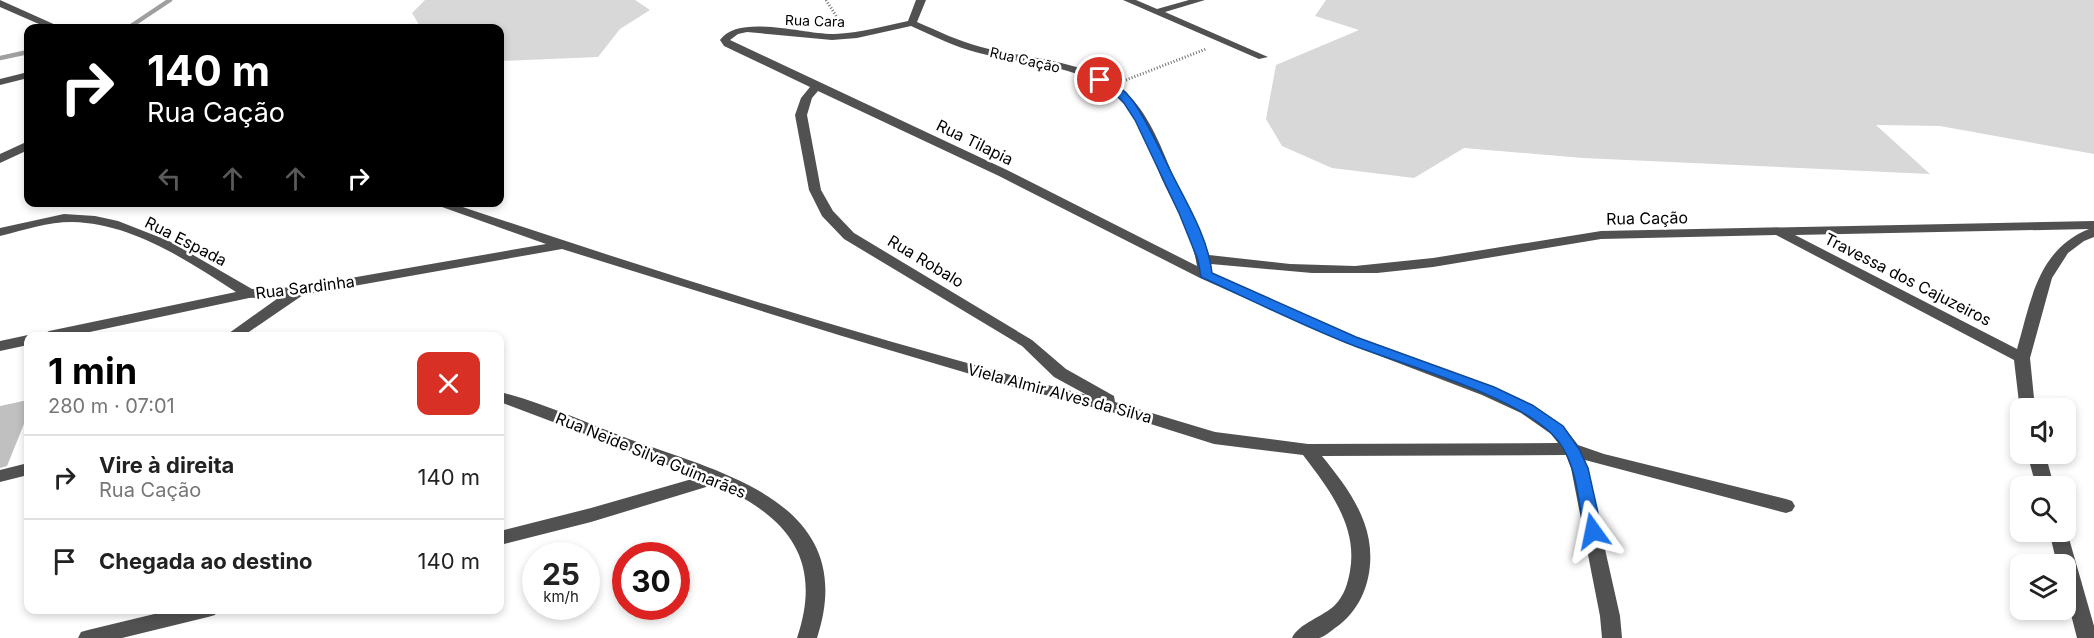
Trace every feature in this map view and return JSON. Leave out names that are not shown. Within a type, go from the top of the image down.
[{"type":"street","points":[[912,23],[921,0]]},
{"type":"street","points":[[1128,0],[1263,57]]},
{"type":"street","points":[[1156,12],[1200,0]]},
{"type":"street","points":[[0,3],[46,24]]},
{"type":"street","name":"Rua Cara","points":[[728,44],[725,40],[728,35],[747,29],[803,36],[847,36],[912,23]]},
{"type":"street","name":"Rua Cação","points":[[912,23],[962,45],[1088,75],[1111,85],[1128,101],[1140,120],[1185,213],[1205,267],[1375,269],[1427,264],[1562,239],[1601,235],[2094,225]]},
{"type":"street","name":"Rua Tilapia","points":[[728,44],[1205,267],[1351,340],[1488,391],[1527,409],[1557,430],[1572,449]]},
{"type":"street","points":[[0,82],[24,76]]},
{"type":"street","name":"Rua Robalo","points":[[817,85],[807,98],[801,115],[816,190],[827,213],[849,236],[1026,343],[1060,373],[1124,410]]},
{"type":"street","points":[[0,159],[24,148]]},
{"type":"street","name":"Viela Almir Alves da Silva","points":[[449,207],[562,245],[847,333],[1020,383],[1124,410],[1214,438],[1308,450],[1572,449]]},
{"type":"street","name":"Rua Espada","points":[[0,232],[48,220],[73,218],[98,220],[164,245],[249,294]]},
{"type":"street","name":"Travessa dos Cajuzeiros","points":[[1778,232],[2022,358]]},
{"type":"street","points":[[2026,398],[2022,358],[2046,278],[2062,250],[2079,238],[2094,232]]},
{"type":"street","name":"Rua Sardinha","points":[[68,332],[249,294],[299,291],[562,245]]},
{"type":"street","points":[[239,332],[299,291]]},
{"type":"street","points":[[0,346],[24,341]]},
{"type":"street","name":"Rua Neide Silva Guimarães","points":[[504,398],[716,478],[763,500],[792,525],[809,554],[817,591],[808,634]]},
{"type":"street","points":[[1572,449],[1600,459],[1786,506]]},
{"type":"street","points":[[1572,449],[1582,479],[1610,616],[1611,638]]},
{"type":"street","points":[[1302,638],[1323,626],[1349,604],[1363,565],[1361,535],[1343,497],[1308,450]]},
{"type":"street","points":[[0,476],[24,470]]},
{"type":"street","points":[[504,537],[591,515],[716,478]]},
{"type":"street","points":[[2061,542],[2087,638]]},
{"type":"street","points":[[88,638],[187,614]]},
{"type":"path","points":[[826,0],[847,36]]},
{"type":"path","points":[[1111,85],[1226,42]]},
{"type":"shaded area","points":[[425,0],[635,0],[650,10],[620,29],[598,57],[504,61],[504,24],[419,24],[412,13]]},
{"type":"shaded area","points":[[1326,0],[2094,0],[2094,154],[1940,126],[1876,125],[1930,174],[1583,158],[1464,148],[1414,178],[1332,168],[1282,146],[1266,119],[1276,65],[1359,30],[1315,16]]},
{"type":"building","points":[[24,401],[24,424],[7,466],[0,468],[0,406]]},
{"type":"waterway","points":[[134,24],[170,0]]},
{"type":"waterway","points":[[0,58],[24,53]]},
{"type":"route","points":[[1100,80],[1111,85],[1128,101],[1140,120],[1185,213],[1204,260],[1205,274],[1351,340],[1488,391],[1527,409],[1557,430],[1572,449],[1580,468],[1593,531]]}]
